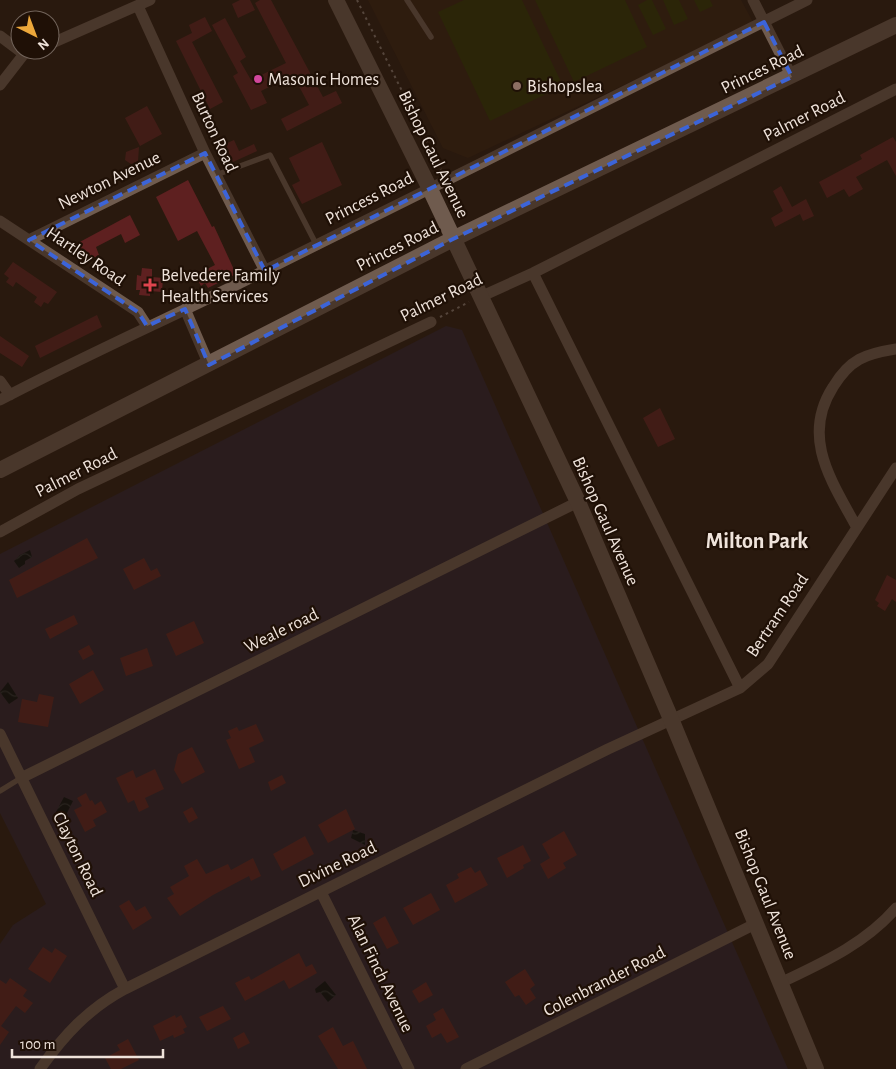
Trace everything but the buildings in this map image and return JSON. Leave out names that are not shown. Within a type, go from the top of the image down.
[{"type":"main road","name":"Bishop Gaul Avenue","points":[[336,0],[429,187],[578,502],[671,719],[816,1069]]},
{"type":"main road","name":"Princes Road","points":[[0,470],[453,239],[792,77],[896,25]]},
{"type":"street","points":[[60,40],[150,0]]},
{"type":"street","points":[[753,0],[792,77]]},
{"type":"street","name":"Princess Road","points":[[5,397],[147,326],[185,310],[265,271],[429,187],[807,0]]},
{"type":"street","name":"Burton Road","points":[[138,6],[205,153],[265,271]]},
{"type":"street","points":[[0,85],[23,60]]},
{"type":"street","name":"Palmer Road","points":[[480,297],[896,89]]},
{"type":"street","name":"Newton Avenue","points":[[29,240],[205,153]]},
{"type":"street","name":"Hartley Road","points":[[0,221],[138,312],[147,326]]},
{"type":"street","points":[[533,272],[740,688]]},
{"type":"street","points":[[185,310],[209,365]]},
{"type":"street","name":"Palmer Road","points":[[0,532],[78,489],[431,322]]},
{"type":"street","points":[[856,526],[842,500],[823,456],[820,447],[818,423],[823,402],[842,372],[865,355],[896,350]]},
{"type":"street","points":[[0,381],[5,397]]},
{"type":"street","name":"Bertram Road","points":[[671,719],[740,688],[768,664],[856,526],[896,468]]},
{"type":"street","name":"Weale road","points":[[21,778],[578,502]]},
{"type":"street","name":"Divine Road","points":[[40,1069],[59,1042],[85,1015],[102,1002],[125,989],[671,719]]},
{"type":"street","name":"Clayton Road","points":[[0,734],[125,989]]},
{"type":"street","name":"Alan Finch Avenue","points":[[321,892],[410,1069]]},
{"type":"street","points":[[780,983],[836,956],[864,939],[896,908]]},
{"type":"street","name":"Colenbrander Road","points":[[466,1069],[756,923]]},
{"type":"lane","points":[[407,0],[431,37]]},
{"type":"lane","points":[[216,175],[270,155],[316,244]]},
{"type":"lane","name":"Weale road","points":[[0,791],[21,778]]},
{"type":"path","points":[[357,0],[446,179]]},
{"type":"path","name":"Palmer Road","points":[[431,322],[480,297]]},
{"type":"highlighted area","points":[[764,22],[792,77],[453,239],[209,365],[185,309],[147,326],[138,312],[29,240],[205,153],[265,271]]},
{"type":"shaded area","name":"Bishopslea","points":[[368,0],[741,0],[754,24],[468,158],[443,148]]},
{"type":"shaded area","points":[[446,326],[462,330],[788,1069],[0,1069],[0,944],[13,925],[46,904],[0,813],[0,554]]},
{"type":"green space","points":[[464,0],[522,0],[563,86],[490,121],[438,12]]},
{"type":"green space","points":[[535,0],[625,0],[647,47],[574,82]]},
{"type":"green space","points":[[647,0],[652,0],[666,29],[653,35],[638,5]]},
{"type":"green space","points":[[663,0],[679,0],[688,19],[674,25]]},
{"type":"green space","points":[[694,0],[710,0],[713,6],[700,12]]},
{"type":"water","points":[[30,550],[32,557],[19,568],[14,561],[20,555]]},
{"type":"water","points":[[8,682],[18,698],[9,704],[0,692]]},
{"type":"water","points":[[64,797],[73,801],[65,817],[56,812]]},
{"type":"water","points":[[353,830],[365,834],[365,845],[351,838]]},
{"type":"water","points":[[325,981],[336,995],[328,1002],[320,992],[316,993],[315,989]]},
{"type":"place","name":"Masonic Homes","points":[[258,79]]},
{"type":"place","name":"Bishopslea","points":[[517,86]]},
{"type":"place","name":"Belvedere Family Health Services","points":[[150,285]]},
{"type":"district","name":"Milton Park","points":[[757,540]]}]
